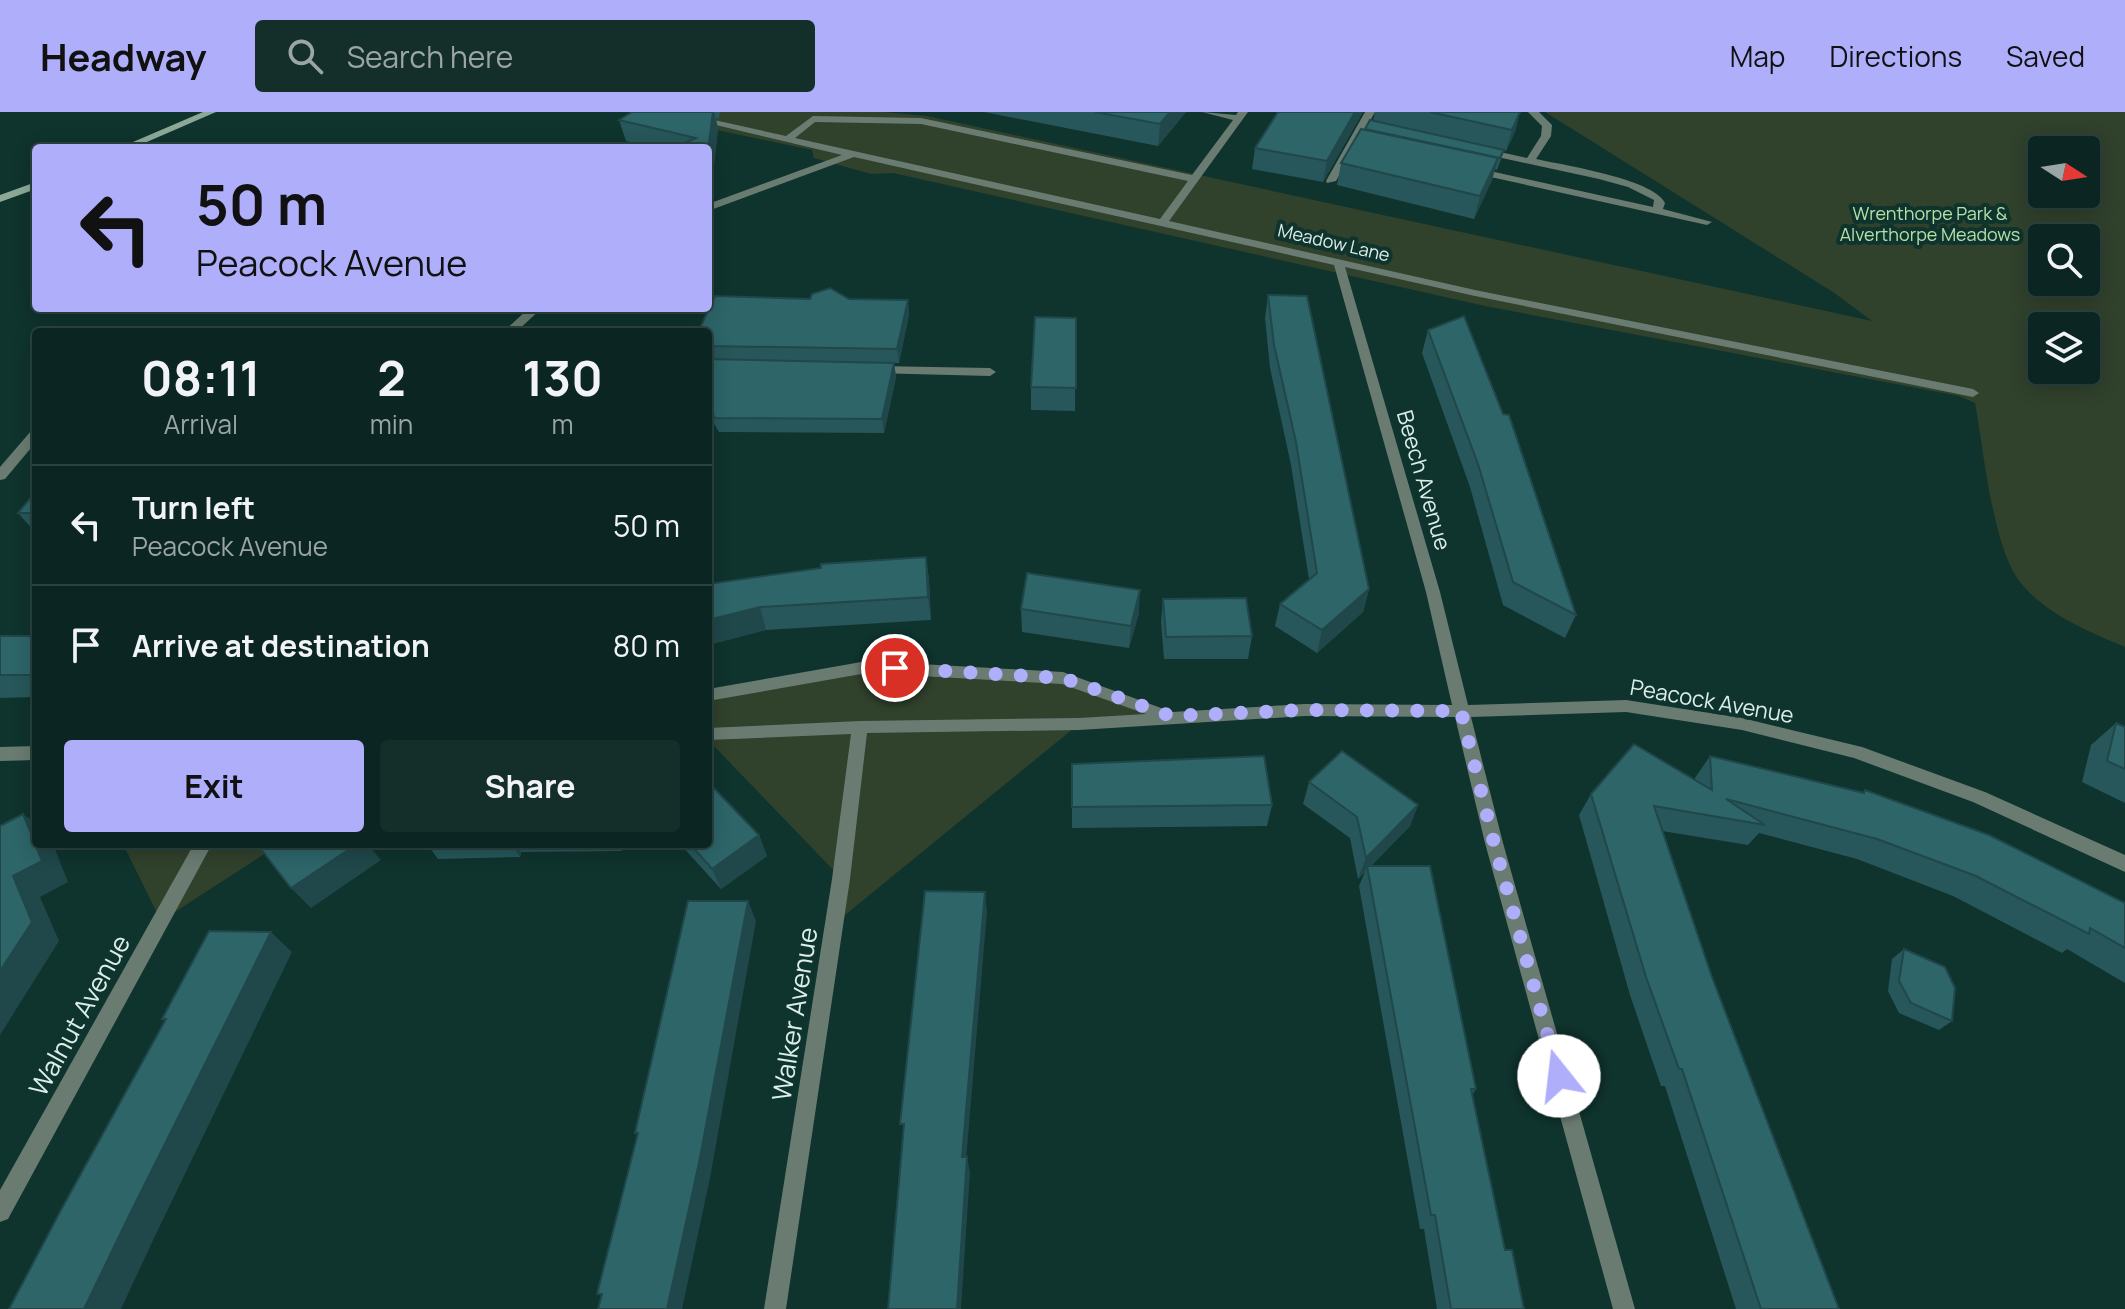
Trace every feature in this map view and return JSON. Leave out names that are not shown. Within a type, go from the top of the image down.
[{"type":"street","points":[[134,144],[211,112]]},
{"type":"street","points":[[798,132],[808,112]]},
{"type":"street","points":[[1164,221],[1240,115],[1207,112]]},
{"type":"street","points":[[1331,181],[1370,112]]},
{"type":"street","points":[[1530,161],[1546,136],[1547,125],[1533,112]]},
{"type":"street","name":"Meadow Lane","points":[[689,118],[1164,221],[1475,293],[1973,393]]},
{"type":"street","points":[[787,140],[813,119],[921,121],[1195,179]]},
{"type":"street","points":[[1363,125],[1378,129]]},
{"type":"street","points":[[1353,144],[1368,147]]},
{"type":"street","points":[[1469,148],[1601,176],[1649,192],[1660,203],[1657,211]]},
{"type":"street","points":[[712,207],[853,154]]},
{"type":"street","points":[[1459,167],[1707,222]]},
{"type":"street","points":[[0,199],[32,187]]},
{"type":"street","name":"Beech Avenue","points":[[1338,261],[1433,592],[1494,843],[1624,1309]]},
{"type":"street","points":[[514,328],[532,312]]},
{"type":"street","points":[[865,370],[990,372]]},
{"type":"street","points":[[0,476],[32,439]]},
{"type":"street","name":"Peacock Avenue","points":[[712,694],[867,667],[1063,678],[1171,716]]},
{"type":"street","name":"Peacock Avenue","points":[[712,734],[860,727],[1079,724],[1305,710],[1461,711],[1626,706],[1742,724],[1856,752],[1979,797],[2125,864]]},
{"type":"street","name":"Walker Avenue","points":[[775,1309],[837,909],[860,727]]},
{"type":"street","points":[[0,754],[32,753]]},
{"type":"street","name":"Walnut Avenue","points":[[0,1211],[201,848]]},
{"type":"green space","name":"Wrenthorpe Park & Alverthorpe Meadows","points":[[669,112],[884,112],[927,116],[1872,321],[1833,292],[1545,112],[2125,112],[2125,647],[2055,613],[2020,582],[2010,566],[1996,522],[1975,403],[1959,396],[1485,306],[893,173],[871,174],[814,158],[812,150],[655,117]]},
{"type":"green space","points":[[867,667],[1063,678],[1171,716],[1079,724],[834,924],[841,878],[712,744],[712,694]]},
{"type":"green space","points":[[125,848],[274,848],[161,921]]},
{"type":"building","points":[[632,112],[713,112],[709,144],[682,144],[696,138],[619,120]]},
{"type":"building","points":[[1095,112],[1170,112],[1160,124]]},
{"type":"building","points":[[1278,112],[1355,112],[1327,161],[1255,148]]},
{"type":"building","points":[[1430,112],[1520,112],[1512,130]]},
{"type":"building","points":[[1370,120],[1504,150],[1500,158],[1365,129]]},
{"type":"building","points":[[1361,129],[1498,158],[1480,196],[1341,163]]},
{"type":"building","points":[[830,288],[849,299],[908,300],[897,349],[712,346],[712,328],[700,328],[707,312],[712,312],[715,296],[810,299],[812,294]]},
{"type":"building","points":[[1268,295],[1307,296],[1369,589],[1322,630],[1280,604],[1317,573],[1296,442],[1274,345]]},
{"type":"building","points":[[1464,316],[1503,414],[1509,415],[1576,615],[1513,582],[1478,464],[1428,330]]},
{"type":"building","points":[[1035,317],[1076,318],[1076,388],[1031,387]]},
{"type":"building","points":[[712,359],[894,363],[882,419],[715,418],[712,413]]},
{"type":"building","points":[[32,496],[32,513],[18,513]]},
{"type":"building","points":[[926,557],[928,597],[760,607],[712,619],[712,583],[821,568],[821,564]]},
{"type":"building","points":[[1027,573],[1140,590],[1131,626],[1021,609]]},
{"type":"building","points":[[1246,598],[1252,636],[1166,637],[1163,599]]},
{"type":"building","points":[[0,636],[32,636],[32,675],[0,675]]},
{"type":"building","points":[[2116,723],[2125,727],[2125,769],[2107,761]]},
{"type":"building","points":[[1634,744],[1712,790],[1710,756],[1864,793],[1865,790],[1989,835],[2125,903],[2125,948],[2090,928],[2089,934],[1976,876],[1877,839],[1726,799],[1765,825],[1654,806],[1712,977],[1839,1309],[1761,1309],[1682,1069],[1679,1069],[1646,977],[1591,794]]},
{"type":"building","points":[[1342,751],[1418,805],[1366,858],[1357,817],[1309,782]]},
{"type":"building","points":[[1264,756],[1272,805],[1072,807],[1072,764]]},
{"type":"building","points":[[712,786],[759,835],[712,869],[694,848],[712,848]]},
{"type":"building","points":[[23,814],[32,836],[32,848],[37,848],[42,861],[13,876],[32,922],[0,971],[0,826]]},
{"type":"building","points":[[260,848],[351,848],[291,888]]},
{"type":"building","points":[[1367,866],[1430,866],[1476,1089],[1471,1089],[1505,1250],[1512,1250],[1524,1309],[1451,1309]]},
{"type":"building","points":[[925,891],[985,892],[962,1157],[967,1157],[957,1309],[888,1309],[904,1124],[900,1124]]},
{"type":"building","points":[[688,901],[748,901],[699,1163],[667,1309],[598,1309],[602,1294],[597,1294],[638,1133],[635,1133]]},
{"type":"building","points":[[209,931],[271,932],[84,1309],[9,1309],[166,1019],[162,1019]]},
{"type":"building","points":[[1904,949],[1945,967],[1955,988],[1952,1021],[1911,1003],[1899,981]]},
{"type":"route","points":[[895,668],[1063,678],[1171,716],[1305,710],[1461,711],[1559,1076]]}]
